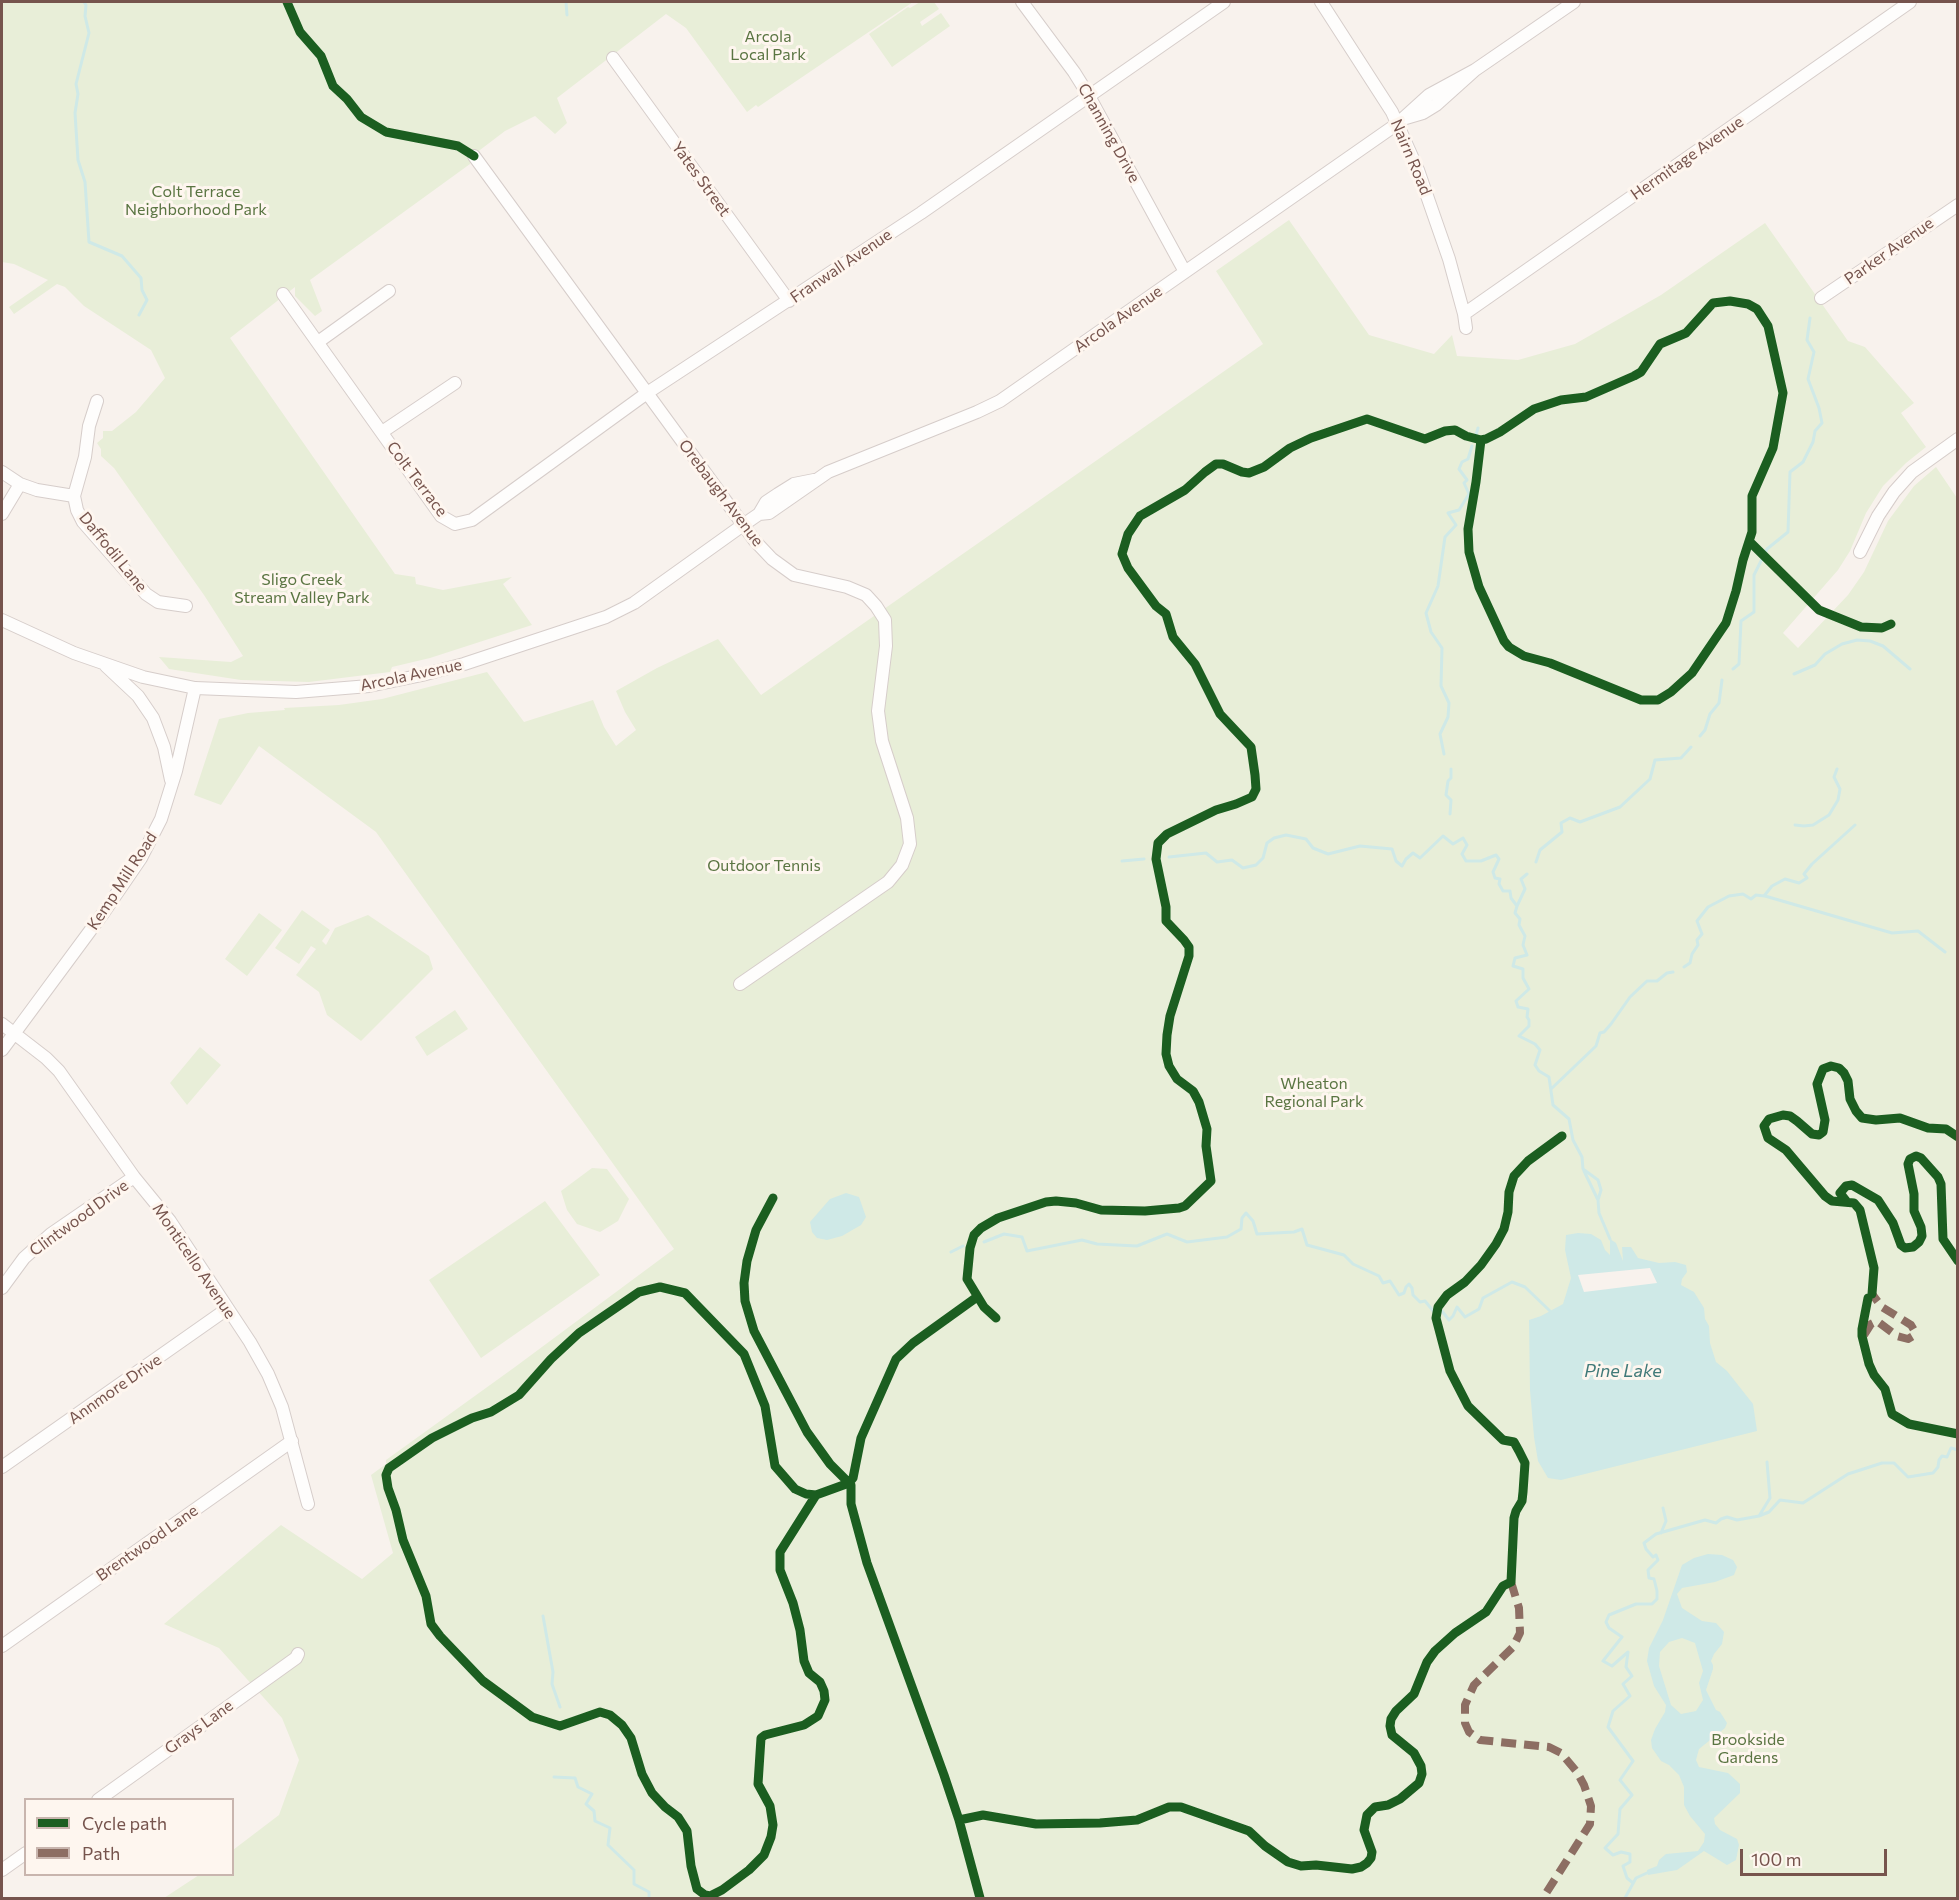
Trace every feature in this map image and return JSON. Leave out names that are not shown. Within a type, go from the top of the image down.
[{"type":"street","name":"Channing Drive","points":[[1022,2],[1089,96],[1185,272]]},
{"type":"street","name":"Franwall Avenue","points":[[455,524],[472,520],[647,393],[921,213],[1224,2]]},
{"type":"street","name":"Nairn Road","points":[[1321,2],[1400,122],[1437,220],[1466,328]]},
{"type":"street","name":"Arcola Avenue","points":[[2,620],[74,653],[143,677],[195,688],[296,692],[369,686],[422,675],[464,664],[606,617],[634,603],[759,514],[769,513],[828,472],[1000,401],[1400,122],[1436,105],[1475,70],[1574,2]]},
{"type":"street","name":"Hermitage Avenue","points":[[1464,314],[1910,2]]},
{"type":"street","name":"Yates Street","points":[[613,58],[789,301]]},
{"type":"street","name":"Orebaugh Avenue","points":[[474,156],[743,525],[772,559],[794,575],[847,587],[866,595],[885,620],[886,646],[878,711],[882,741],[907,818],[910,844],[902,865],[888,882],[740,984]]},
{"type":"street","name":"Parker Avenue","points":[[1821,298],[1958,205]]},
{"type":"street","points":[[318,342],[389,291]]},
{"type":"street","name":"Colt Terrace","points":[[284,294],[441,516],[455,524]]},
{"type":"street","name":"Colt Terrace","points":[[382,432],[455,383]]},
{"type":"street","name":"Daffodil Lane","points":[[97,401],[89,426],[85,457],[74,496],[83,522],[146,594],[158,602],[186,606]]},
{"type":"street","points":[[1860,552],[1878,516],[1912,472],[1958,439]]},
{"type":"street","points":[[2,472],[37,490],[74,496]]},
{"type":"street","points":[[2,514],[20,483]]},
{"type":"street","points":[[102,663],[138,696],[153,718],[164,747],[172,785]]},
{"type":"street","name":"Kemp Mill Road","points":[[2,1050],[141,858],[161,819],[172,785],[195,688]]},
{"type":"street","name":"Monticello Avenue","points":[[2,1024],[59,1071],[134,1177],[170,1221],[250,1342],[268,1374],[282,1407],[308,1504]]},
{"type":"street","name":"Clintwood Drive","points":[[2,1288],[24,1258],[51,1234],[134,1177]]},
{"type":"street","name":"Annmore Drive","points":[[2,1467],[227,1310]]},
{"type":"street","name":"Brentwood Lane","points":[[2,1646],[292,1441]]},
{"type":"street","name":"Grays Lane","points":[[101,1798],[296,1658],[298,1654]]},
{"type":"street","points":[[2,1870],[24,1854]]},
{"type":"green space","points":[[2,2],[913,2],[758,107],[756,105],[747,112],[686,28],[666,14],[557,98],[567,123],[555,134],[535,116],[505,131],[476,153],[470,164],[310,280],[322,311],[315,316],[295,296],[295,287],[230,338],[395,574],[415,577],[416,584],[443,590],[512,577],[503,584],[532,625],[430,658],[392,667],[390,672],[309,682],[241,680],[169,669],[159,657],[231,662],[243,656],[204,595],[114,468],[101,456],[101,449],[97,443],[103,438],[103,431],[112,431],[136,412],[165,378],[151,350],[84,306],[65,287],[57,284],[14,314],[9,307],[48,280],[14,264],[2,262]]},
{"type":"green space","points":[[920,2],[934,2],[939,9],[920,22],[922,26],[941,13],[950,26],[892,67],[869,34],[908,7]]},
{"type":"green space","name":"Wheaton Regional Park","points":[[1289,220],[1369,335],[1434,354],[1452,335],[1457,356],[1518,360],[1575,344],[1661,295],[1765,223],[1848,341],[1865,347],[1914,403],[1901,413],[1926,447],[1883,486],[1866,513],[1850,551],[1838,570],[1783,633],[1798,648],[1848,595],[1864,572],[1888,521],[1914,486],[1936,467],[1957,498],[1957,1898],[164,1898],[197,1876],[234,1876],[234,1849],[279,1815],[299,1760],[282,1718],[219,1648],[164,1624],[281,1525],[362,1579],[393,1553],[371,1475],[386,1464],[386,1460],[674,1249],[376,832],[259,746],[221,805],[194,795],[219,719],[248,713],[285,710],[284,708],[339,705],[382,699],[487,672],[524,722],[593,700],[604,727],[616,746],[636,730],[616,691],[657,668],[718,639],[761,695],[1263,344],[1216,271]]},
{"type":"green space","points":[[302,910],[330,930],[322,941],[326,945],[335,928],[368,915],[429,956],[433,969],[361,1041],[327,1015],[319,992],[296,975],[316,949],[311,946],[299,964],[275,948]]},
{"type":"green space","points":[[259,913],[282,930],[247,976],[225,959]]},
{"type":"green space","points":[[455,1010],[468,1029],[427,1056],[415,1037]]},
{"type":"green space","points":[[200,1047],[221,1065],[187,1105],[170,1083]]},
{"type":"green space","points":[[592,1168],[607,1169],[629,1199],[618,1221],[600,1232],[577,1224],[567,1210],[561,1191]]},
{"type":"green space","points":[[545,1201],[600,1275],[481,1358],[429,1280]]},
{"type":"water","points":[[846,1193],[859,1197],[866,1217],[861,1225],[842,1236],[827,1240],[817,1238],[812,1232],[810,1222],[830,1199]]},
{"type":"water","name":"Pine Lake","points":[[1591,1234],[1601,1240],[1610,1255],[1610,1239],[1616,1243],[1623,1261],[1622,1247],[1631,1247],[1638,1258],[1659,1263],[1675,1262],[1686,1265],[1687,1272],[1681,1285],[1694,1292],[1704,1308],[1716,1362],[1727,1371],[1753,1404],[1757,1431],[1561,1480],[1548,1478],[1538,1461],[1534,1437],[1530,1390],[1529,1320],[1563,1304],[1571,1278],[1565,1250],[1566,1235]]},
{"type":"water","points":[[1708,1554],[1722,1555],[1733,1560],[1737,1567],[1734,1575],[1715,1582],[1682,1588],[1677,1594],[1682,1608],[1702,1621],[1716,1623],[1724,1632],[1722,1644],[1711,1661],[1713,1669],[1706,1690],[1716,1710],[1727,1723],[1725,1728],[1699,1749],[1696,1760],[1699,1767],[1728,1773],[1740,1784],[1740,1793],[1714,1818],[1720,1830],[1737,1839],[1739,1845],[1736,1860],[1727,1865],[1704,1851],[1677,1870],[1648,1875],[1647,1870],[1657,1866],[1659,1860],[1666,1854],[1698,1851],[1704,1842],[1705,1834],[1684,1805],[1684,1787],[1679,1775],[1661,1761],[1652,1748],[1651,1740],[1665,1712],[1666,1705],[1654,1686],[1647,1661],[1649,1648],[1663,1620],[1682,1565]],"holes":[[[1682,1638],[1695,1643],[1703,1671],[1699,1683],[1703,1700],[1696,1711],[1681,1714],[1671,1705],[1659,1666],[1660,1652],[1669,1642]]]},
{"type":"pier","points":[[1650,1268],[1657,1283],[1584,1292],[1578,1275]]},
{"type":"waterway","points":[[84,2],[89,33],[76,84],[78,94],[75,113],[78,160],[85,182],[89,242],[122,256],[141,278],[142,290],[147,300],[139,315]]},
{"type":"waterway","points":[[566,2],[567,15]]},
{"type":"waterway","points":[[1733,669],[1739,664],[1741,621],[1754,612],[1754,575],[1767,549],[1788,532],[1790,472],[1803,462],[1813,442],[1815,431],[1822,423],[1808,379],[1814,352],[1807,340],[1810,318]]},
{"type":"waterway","points":[[1476,435],[1478,428]]},
{"type":"waterway","points":[[1444,754],[1440,734],[1448,717],[1449,703],[1441,686],[1442,648],[1431,632],[1426,613],[1438,586],[1445,537],[1456,525],[1448,513],[1459,510],[1469,494],[1464,483],[1467,480],[1459,469],[1462,462],[1468,459],[1472,446]]},
{"type":"waterway","points":[[1794,674],[1815,665],[1825,654],[1842,644],[1857,640],[1870,641],[1883,646],[1910,669]]},
{"type":"waterway","points":[[1700,736],[1705,730],[1710,714],[1719,703],[1722,680]]},
{"type":"waterway","points":[[1536,862],[1540,850],[1562,832],[1561,823],[1570,818],[1580,822],[1620,807],[1650,779],[1655,760],[1681,758],[1691,747]]},
{"type":"waterway","points":[[1450,814],[1451,800],[1446,795],[1451,769]]},
{"type":"waterway","points":[[1795,825],[1813,825],[1829,815],[1838,800],[1840,789],[1834,777],[1837,769]]},
{"type":"waterway","points":[[1684,967],[1690,963],[1692,954],[1698,945],[1697,940],[1702,934],[1697,921],[1708,907],[1729,896],[1743,894],[1751,899],[1756,895],[1764,896],[1772,886],[1785,879],[1799,883],[1807,878],[1804,874],[1812,864],[1855,825]]},
{"type":"waterway","points":[[1169,857],[1206,853],[1217,862],[1232,860],[1243,868],[1256,865],[1263,858],[1267,843],[1274,838],[1286,835],[1306,839],[1313,848],[1328,854],[1360,846],[1392,849],[1396,861],[1402,866],[1413,853],[1420,858],[1443,836],[1453,844],[1463,838],[1467,845],[1462,854],[1466,861],[1481,861],[1496,855],[1499,859],[1493,872],[1495,878],[1500,879],[1499,884],[1503,891],[1510,891],[1511,898],[1517,906],[1515,913],[1520,919],[1519,925],[1525,936],[1523,945],[1527,955],[1515,958],[1513,966],[1523,969],[1523,978],[1529,989],[1516,1001],[1518,1007],[1528,1009],[1529,1020],[1529,1026],[1519,1036],[1535,1044],[1540,1050],[1535,1065],[1539,1071],[1549,1077],[1553,1105],[1569,1119],[1573,1140],[1582,1157],[1583,1169],[1598,1180],[1601,1190],[1598,1200],[1599,1213],[1610,1239]]},
{"type":"waterway","points":[[1122,861],[1144,859]]},
{"type":"waterway","points":[[1517,906],[1525,889],[1521,879],[1527,874]]},
{"type":"waterway","points":[[1765,896],[1892,933],[1918,931],[1945,952]]},
{"type":"waterway","points":[[1551,1089],[1596,1046],[1600,1033],[1611,1024],[1630,997],[1647,981],[1657,981],[1667,973],[1673,972]]},
{"type":"waterway","points":[[1584,1171],[1598,1200]]},
{"type":"waterway","points":[[984,1242],[1004,1234],[1022,1237],[1027,1251],[1082,1240],[1097,1244],[1137,1246],[1167,1234],[1187,1242],[1227,1237],[1241,1229],[1242,1218],[1246,1213],[1253,1221],[1257,1234],[1294,1232],[1302,1229],[1307,1245],[1344,1255],[1353,1264],[1379,1276],[1383,1283],[1390,1281],[1399,1295],[1404,1293],[1409,1284],[1413,1295],[1420,1302],[1425,1301],[1434,1312]]},
{"type":"waterway","points":[[951,1252],[963,1246]]},
{"type":"waterway","points":[[1442,1311],[1449,1320],[1457,1307],[1465,1317],[1479,1309],[1483,1298],[1512,1282],[1525,1287],[1550,1311]]},
{"type":"waterway","points":[[1633,1883],[1627,1878],[1623,1866],[1630,1862],[1630,1854],[1621,1852],[1613,1855],[1605,1848],[1618,1834],[1620,1809],[1632,1795],[1620,1780],[1633,1761],[1608,1727],[1613,1711],[1630,1696],[1623,1684],[1632,1676],[1626,1667],[1628,1652],[1612,1666],[1603,1661],[1622,1637],[1609,1628],[1606,1622],[1609,1615],[1636,1604],[1652,1604],[1657,1599],[1654,1579],[1649,1578],[1648,1570],[1658,1560],[1656,1555],[1653,1557],[1646,1549],[1644,1543],[1656,1534],[1705,1520],[1716,1523],[1727,1517],[1737,1520],[1759,1516],[1769,1512],[1780,1500],[1803,1503],[1848,1474],[1882,1463],[1894,1463],[1908,1477],[1933,1473],[1942,1456],[1947,1457],[1951,1448],[1958,1450]]},
{"type":"waterway","points":[[1759,1516],[1770,1498],[1767,1462]]},
{"type":"waterway","points":[[1661,1533],[1666,1521],[1663,1508]]},
{"type":"waterway","points":[[543,1616],[553,1672],[552,1684],[560,1707]]},
{"type":"waterway","points":[[554,1777],[575,1778],[578,1787],[592,1794],[586,1804],[594,1811],[595,1821],[610,1828],[608,1845],[634,1870],[634,1884],[649,1892],[649,1898]]},
{"type":"waterway","points":[[1625,1898],[1636,1878],[1649,1872]]},
{"type":"marked path","points":[[1864,1335],[1871,1324],[1877,1321],[1897,1336],[1908,1339],[1913,1336],[1914,1330],[1911,1325],[1882,1307],[1872,1294],[1872,1290]]},
{"type":"marked path","points":[[1511,1582],[1519,1608],[1520,1633],[1513,1647],[1474,1685],[1465,1705],[1465,1723],[1469,1732],[1480,1740],[1549,1747],[1561,1753],[1577,1772],[1584,1785],[1591,1806],[1590,1824],[1543,1898]]},
{"type":"cycle path","points":[[287,2],[300,32],[321,56],[333,86],[361,117],[386,132],[458,146],[474,156]]},
{"type":"cycle path","points":[[996,1318],[984,1307],[967,1279],[970,1248],[974,1235],[981,1228],[998,1218],[1046,1202],[1076,1203],[1101,1210],[1145,1211],[1179,1208],[1185,1206],[1211,1181],[1206,1146],[1207,1129],[1199,1102],[1193,1091],[1177,1079],[1169,1066],[1166,1054],[1170,1016],[1189,956],[1189,947],[1166,921],[1166,907],[1156,859],[1158,843],[1167,834],[1216,810],[1252,797],[1256,789],[1255,775],[1251,747],[1220,714],[1195,664],[1173,637],[1166,614],[1156,606],[1128,568],[1122,554],[1128,534],[1140,516],[1185,490],[1216,464],[1223,464],[1249,473],[1264,467],[1290,448],[1311,438],[1367,419],[1425,439],[1445,431],[1455,430],[1466,436],[1486,439],[1534,409],[1561,400],[1586,397],[1641,372],[1660,344],[1686,333],[1713,303],[1730,301],[1748,304],[1757,309],[1768,326],[1783,393],[1773,448],[1752,496],[1752,532],[1736,591],[1726,623],[1692,673],[1671,692],[1658,700],[1641,700],[1550,663],[1524,656],[1504,641],[1479,587],[1469,552],[1468,529],[1481,440]]},
{"type":"cycle path","points":[[1750,542],[1819,610],[1861,627],[1882,628],[1891,624]]},
{"type":"cycle path","points":[[1872,1294],[1874,1268],[1860,1210],[1854,1203],[1832,1201],[1825,1196],[1786,1150],[1768,1138],[1764,1126],[1769,1119],[1783,1115],[1790,1116],[1812,1134],[1819,1135],[1823,1132],[1825,1120],[1817,1084],[1823,1069],[1831,1066],[1839,1068],[1844,1073],[1848,1081],[1850,1099],[1862,1118],[1876,1120],[1900,1118],[1928,1128],[1946,1129],[1958,1137]]},
{"type":"cycle path","points":[[959,1820],[983,1815],[1036,1824],[1100,1823],[1137,1820],[1169,1807],[1181,1807],[1249,1831],[1288,1862],[1301,1866],[1316,1865],[1352,1869],[1367,1863],[1372,1852],[1364,1830],[1367,1815],[1375,1807],[1388,1805],[1400,1799],[1419,1783],[1422,1774],[1421,1766],[1414,1753],[1392,1735],[1391,1719],[1414,1694],[1427,1662],[1435,1651],[1455,1633],[1486,1612],[1503,1586],[1511,1582],[1514,1518],[1522,1501],[1525,1463],[1514,1442],[1503,1440],[1468,1406],[1450,1371],[1436,1318],[1438,1307],[1447,1295],[1465,1282],[1481,1265],[1496,1244],[1504,1229],[1509,1192],[1514,1176],[1528,1161],[1562,1136]]},
{"type":"cycle path","points":[[1847,1202],[1840,1193],[1846,1186],[1852,1185],[1878,1200],[1893,1223],[1901,1245],[1905,1248],[1913,1247],[1922,1236],[1914,1211],[1914,1194],[1908,1164],[1910,1159],[1916,1156],[1921,1158],[1938,1177],[1941,1184],[1943,1239],[1958,1261]]},
{"type":"cycle path","points":[[773,1198],[756,1230],[747,1261],[744,1283],[745,1301],[754,1331],[807,1432],[830,1464],[851,1485],[851,1504],[867,1563],[944,1775],[980,1898]]},
{"type":"cycle path","points":[[660,1287],[685,1293],[744,1354],[765,1406],[775,1466],[795,1489],[816,1495],[780,1552],[780,1570],[793,1603],[800,1630],[804,1661],[809,1673],[820,1682],[825,1700],[818,1716],[804,1725],[761,1738],[758,1784],[770,1806],[773,1825],[771,1837],[764,1855],[749,1870],[710,1896],[697,1889],[691,1866],[687,1831],[678,1817],[652,1793],[642,1774],[631,1738],[622,1725],[610,1715],[600,1712],[560,1726],[532,1717],[483,1681],[440,1636],[431,1624],[426,1596],[403,1540],[386,1475],[389,1468],[432,1438],[472,1418],[491,1412],[519,1395],[551,1359],[579,1333],[639,1292],[660,1287]]},
{"type":"cycle path","points":[[816,1495],[849,1483],[853,1478],[861,1438],[896,1359],[913,1343],[977,1297]]},
{"type":"cycle path","points":[[1868,1298],[1862,1336],[1869,1364],[1885,1389],[1892,1414],[1909,1424],[1958,1434]]},
{"type":"park label","name":"Arcola Local Park","points":[[768,46]]},
{"type":"park label","name":"Colt Terrace Neighborhood Park","points":[[196,201]]},
{"type":"park label","name":"Sligo Creek Stream Valley Park","points":[[302,589]]},
{"type":"park label","name":"Outdoor Tennis","points":[[764,866]]},
{"type":"park label","name":"Brookside Gardens","points":[[1748,1749]]}]
